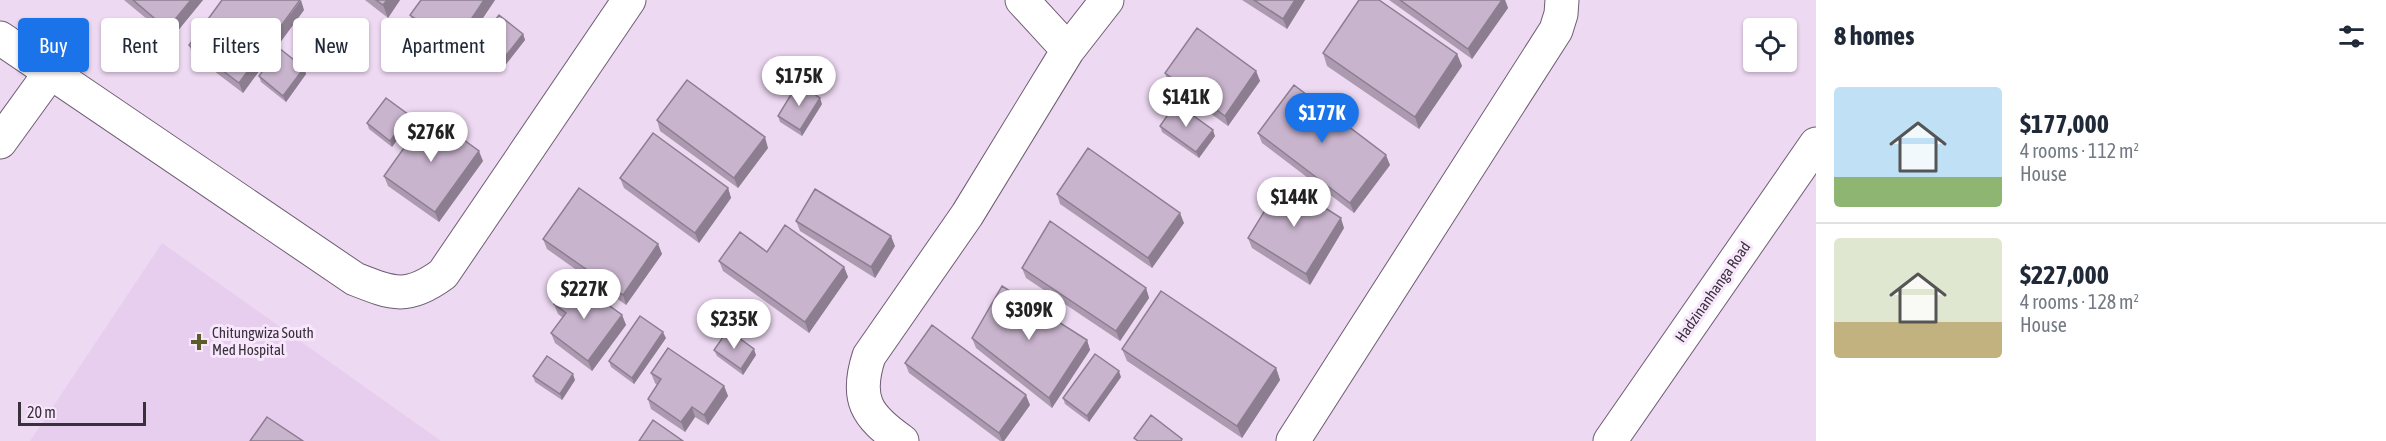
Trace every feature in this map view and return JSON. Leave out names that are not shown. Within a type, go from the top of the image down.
[{"type":"street","points":[[0,142],[50,72],[355,279],[380,288],[404,292],[423,289],[443,274],[629,0]]},
{"type":"street","points":[[1022,0],[1068,50]]},
{"type":"street","points":[[902,441],[879,425],[868,412],[863,391],[864,372],[869,356],[967,215],[1068,50],[1107,0]]},
{"type":"street","points":[[1293,441],[1556,30],[1561,15],[1562,0]]},
{"type":"street","points":[[0,38],[18,50]]},
{"type":"street","name":"Hadzinanhanga Road","points":[[1610,441],[1816,144]]},
{"type":"shaded area","name":"Chitungwiza South Med Hospital","points":[[162,243],[441,441],[30,441]]},
{"type":"building","points":[[133,0],[191,0],[176,18],[154,18]]},
{"type":"building","points":[[222,0],[300,0],[281,26],[281,18],[209,18]]},
{"type":"building","points":[[376,0],[387,0],[383,5]]},
{"type":"building","points":[[421,0],[484,0],[472,18],[414,18],[410,15]]},
{"type":"building","points":[[1254,0],[1295,0],[1283,19]]},
{"type":"building","points":[[1359,0],[1379,0],[1457,54],[1415,117],[1323,53]]},
{"type":"building","points":[[1400,0],[1502,0],[1468,49]]},
{"type":"building","points":[[506,21],[523,34],[506,56]]},
{"type":"building","points":[[1197,28],[1256,71],[1225,116],[1165,73]]},
{"type":"building","points":[[281,50],[293,59],[293,72],[301,72],[283,96],[259,76],[262,72],[281,72]]},
{"type":"building","points":[[225,72],[247,72],[239,83]]},
{"type":"building","points":[[687,80],[765,137],[734,178],[657,120]]},
{"type":"building","points":[[798,83],[820,98],[800,130],[778,116]]},
{"type":"building","points":[[1294,85],[1386,155],[1350,203],[1258,133]]},
{"type":"building","points":[[386,98],[409,115],[390,141],[367,123]]},
{"type":"building","points":[[1176,103],[1213,130],[1196,152],[1160,126]]},
{"type":"building","points":[[428,114],[479,151],[435,212],[384,176]]},
{"type":"building","points":[[653,133],[728,188],[695,233],[620,178]]},
{"type":"building","points":[[1088,148],[1180,213],[1148,258],[1057,194]]},
{"type":"building","points":[[1283,181],[1341,218],[1306,274],[1248,238]]},
{"type":"building","points":[[579,188],[658,244],[623,295],[543,239]]},
{"type":"building","points":[[815,189],[891,236],[871,267],[796,221]]},
{"type":"building","points":[[1050,221],[1146,288],[1116,331],[1022,268]]},
{"type":"building","points":[[785,225],[844,267],[805,322],[719,261],[740,232],[767,252]]},
{"type":"building","points":[[573,279],[622,315],[588,361],[551,333],[566,313],[554,304]]},
{"type":"building","points":[[1002,286],[1087,340],[1049,398],[972,338]]},
{"type":"building","points":[[1161,291],[1276,368],[1237,426],[1122,349]]},
{"type":"building","points":[[640,316],[663,332],[632,378],[609,361]]},
{"type":"building","points":[[932,325],[1026,395],[999,433],[905,363]]},
{"type":"building","points":[[728,330],[754,349],[741,369],[714,350]]},
{"type":"building","points":[[668,348],[724,386],[704,415],[692,407],[681,422],[648,399],[661,379],[651,373]]},
{"type":"building","points":[[1095,354],[1119,371],[1087,416],[1063,398]]},
{"type":"building","points":[[547,356],[573,374],[560,394],[533,376]]},
{"type":"building","points":[[1151,415],[1182,439],[1181,441],[1138,441],[1134,438]]},
{"type":"building","points":[[267,417],[303,441],[250,441]]},
{"type":"building","points":[[653,420],[683,441],[639,441]]},
{"type":"place","name":"Chitungwiza South Med Hospital","points":[[199,342]]}]
